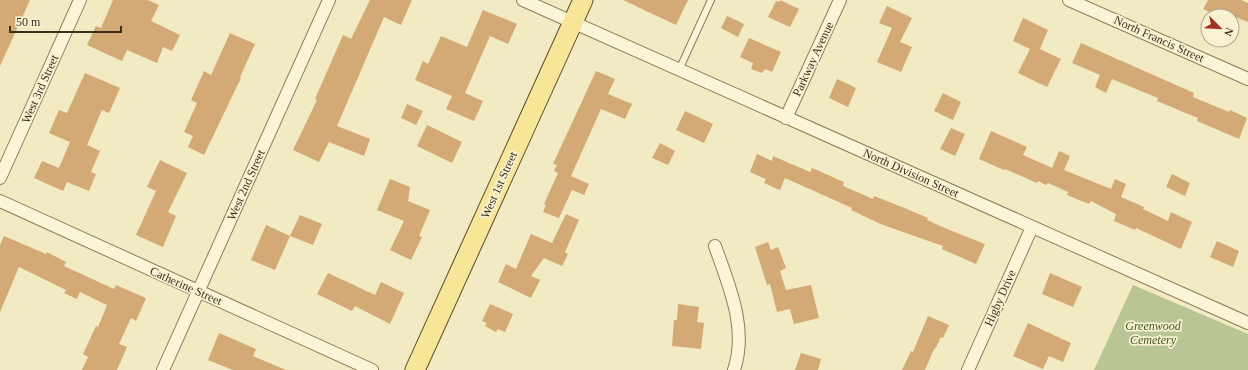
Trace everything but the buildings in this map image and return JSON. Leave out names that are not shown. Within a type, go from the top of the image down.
[{"type":"main road","name":"West 1st Street","points":[[415,370],[583,0]]},
{"type":"street","name":"West 3rd Street","points":[[0,178],[80,0]]},
{"type":"street","name":"West 2nd Street","points":[[163,370],[329,0]]},
{"type":"street","name":"North Division Street","points":[[522,0],[1248,323]]},
{"type":"street","name":"Parkway Avenue","points":[[786,118],[840,0]]},
{"type":"street","name":"North Francis Street","points":[[1069,0],[1248,79]]},
{"type":"street","name":"Catherine Street","points":[[0,201],[372,370]]},
{"type":"street","name":"Higby Drive","points":[[968,370],[1032,227]]},
{"type":"street","points":[[716,246],[734,302],[738,322],[740,340],[738,360],[734,370]]},
{"type":"lane","points":[[679,70],[711,0]]},
{"type":"green space","name":"Greenwood Cemetery","points":[[1133,285],[1248,334],[1248,370],[1094,370]]}]
